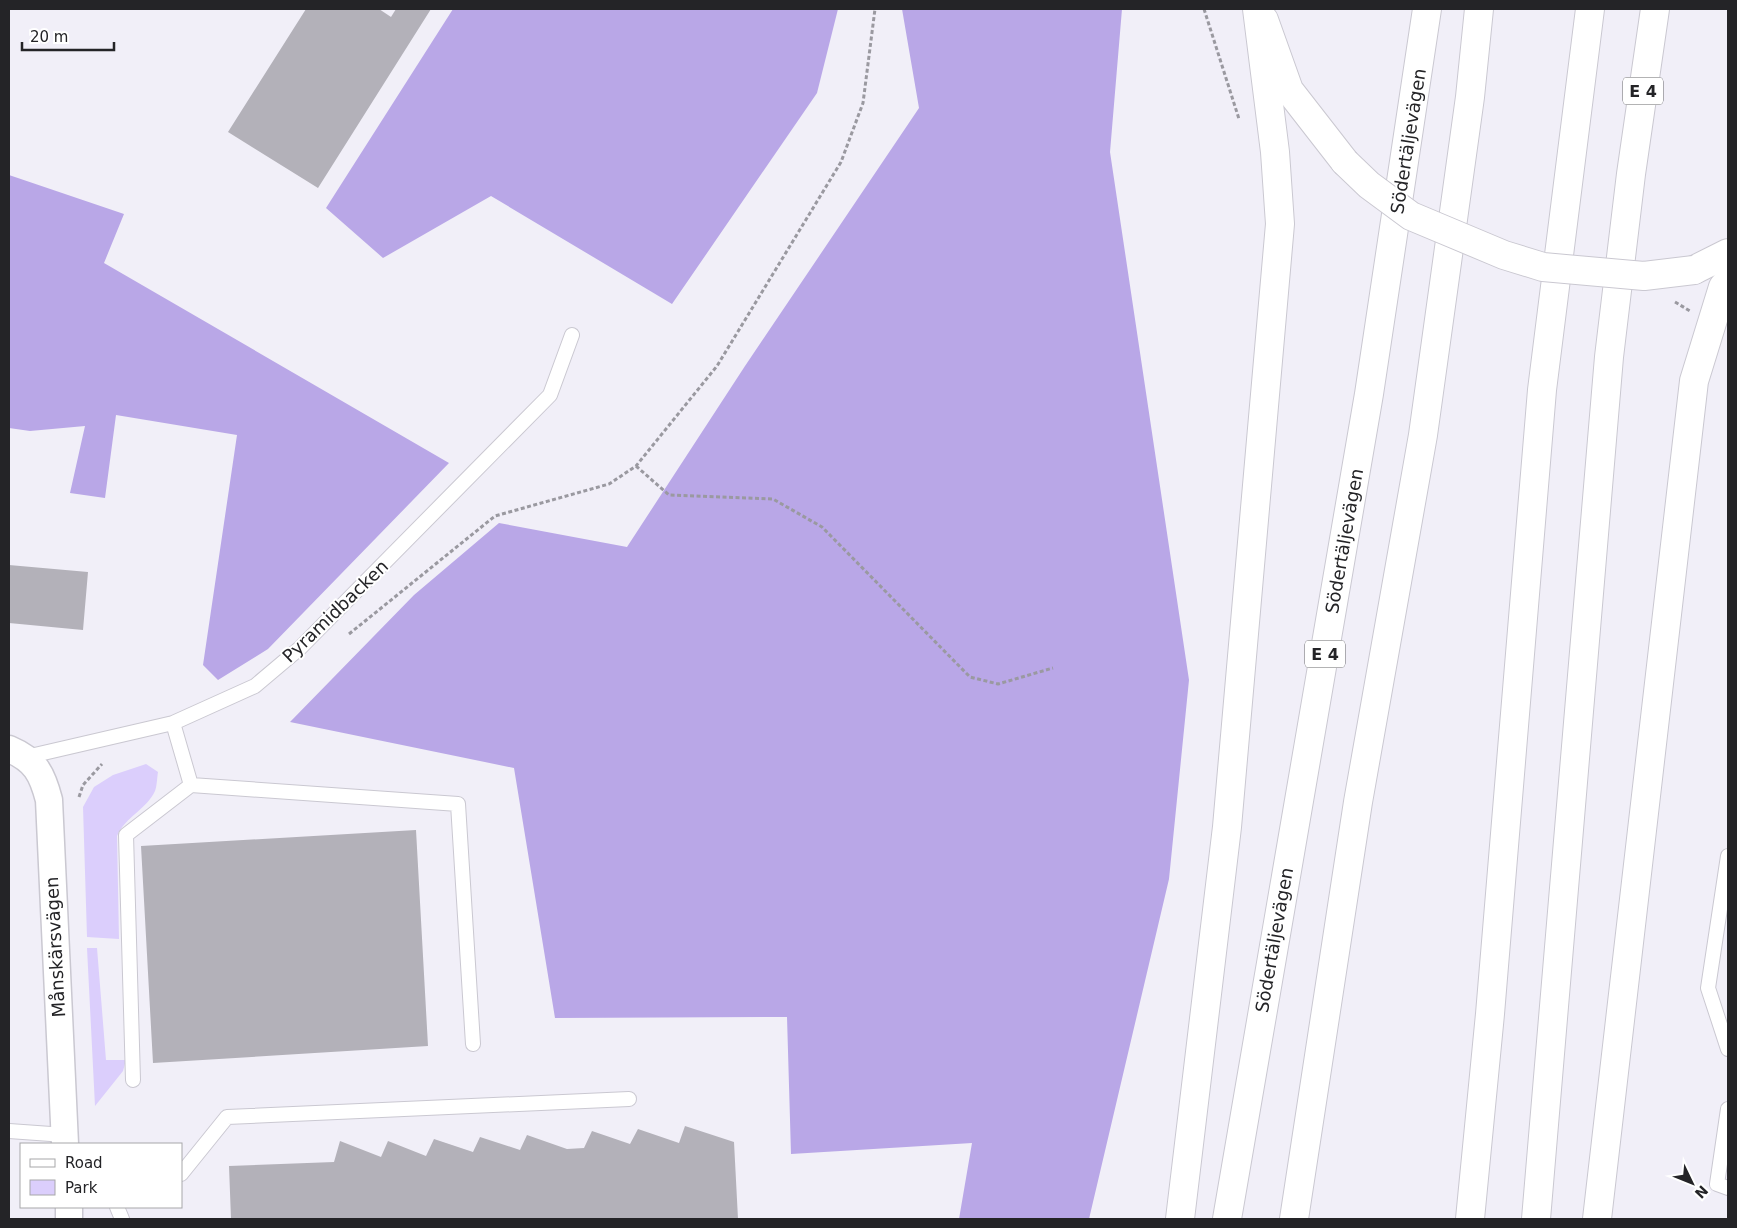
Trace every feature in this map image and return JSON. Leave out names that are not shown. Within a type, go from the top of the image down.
[{"type":"main road","points":[[1259,9],[1289,90],[1345,162],[1369,185],[1412,216],[1504,255],[1536,264],[1644,276],[1694,270],[1728,253]]},
{"type":"main road","points":[[1180,1219],[1227,827],[1280,224],[1275,152],[1259,9]]},
{"type":"main road","name":"Södertäljevägen","points":[[1227,1219],[1369,394],[1427,9]]},
{"type":"main road","points":[[1294,1219],[1358,802],[1423,435],[1470,96],[1479,9]]},
{"type":"main road","points":[[1470,1219],[1490,1014],[1542,390],[1590,9]]},
{"type":"main road","name":"E 4","points":[[1536,1219],[1609,357],[1631,174],[1655,9]]},
{"type":"main road","points":[[1597,1219],[1694,381],[1724,287],[1728,281]]},
{"type":"street","name":"Månskärsvägen","points":[[18,753],[44,783],[49,800],[65,1140]]},
{"type":"lane","name":"Pyramidbacken","points":[[18,753],[173,723],[255,686],[300,648],[550,395],[572,335]]},
{"type":"lane","points":[[173,723],[191,785]]},
{"type":"lane","points":[[133,1080],[126,835],[191,785],[458,804],[473,1044]]},
{"type":"lane","points":[[1728,856],[1708,988],[1728,1049]]},
{"type":"lane","points":[[182,1173],[227,1117],[629,1099]]},
{"type":"lane","points":[[1728,1109],[1717,1184],[1728,1188]]},
{"type":"lane","points":[[9,1131],[65,1140]]},
{"type":"path","points":[[343,639],[495,516],[609,484],[636,466],[717,366],[842,162],[863,103],[875,9]]},
{"type":"path","points":[[636,466],[669,495],[773,499],[822,527],[970,677],[998,684],[1053,668]]},
{"type":"path","points":[[78,800],[83,785],[104,762]]},
{"type":"green space","points":[[146,764],[158,772],[155,791],[147,803],[125,823],[117,836],[119,939],[87,937],[83,807],[94,787],[113,775]]},
{"type":"green space","points":[[87,948],[97,948],[106,1060],[126,1060],[123,1071],[95,1106]]},
{"type":"shaded area","points":[[453,9],[838,9],[817,93],[672,304],[491,196],[383,258],[326,208]]},
{"type":"shaded area","points":[[902,9],[1122,9],[1110,152],[1189,680],[1169,879],[1089,1219],[959,1219],[972,1143],[791,1154],[787,1017],[555,1018],[514,768],[290,722],[414,595],[499,523],[627,547],[745,366],[919,108]]},
{"type":"shaded area","points":[[9,175],[124,214],[104,263],[449,463],[268,649],[218,680],[203,665],[237,435],[116,415],[105,498],[70,493],[85,426],[30,431],[9,428]]},
{"type":"building","points":[[306,9],[379,9],[391,17],[396,9],[431,9],[318,188],[228,132]]},
{"type":"building","points":[[9,565],[88,572],[83,630],[9,623]]},
{"type":"building","points":[[416,830],[428,1046],[153,1063],[141,846]]},
{"type":"building","points":[[685,1126],[734,1142],[738,1219],[231,1219],[229,1166],[334,1162],[340,1141],[381,1157],[388,1141],[426,1156],[434,1139],[473,1152],[480,1137],[520,1150],[527,1135],[567,1149],[584,1148],[592,1131],[630,1144],[638,1129],[679,1143]]}]
